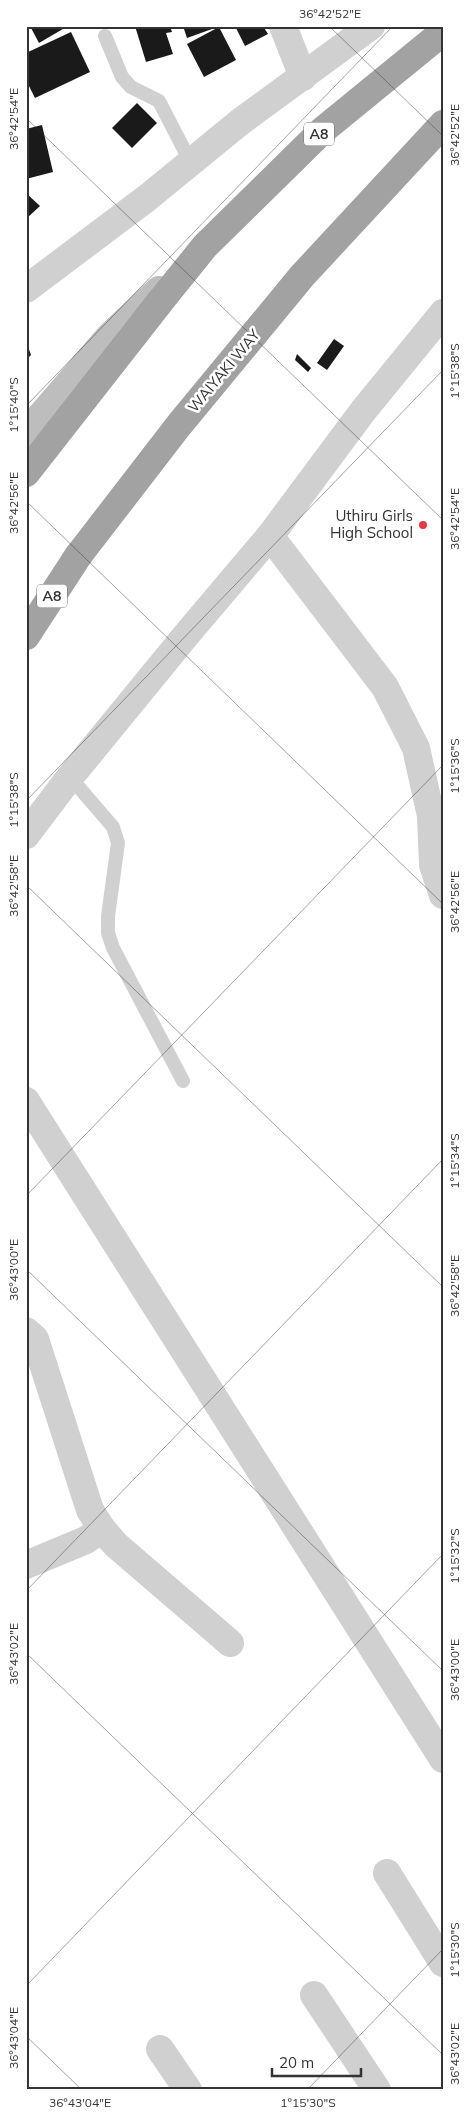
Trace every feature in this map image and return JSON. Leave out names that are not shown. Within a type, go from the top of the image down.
[{"type":"highway","name":"A8","points":[[26,473],[205,246],[323,130],[443,32]]},
{"type":"highway","name":"WAIYAKI WAY","points":[[26,636],[78,556],[179,425],[309,268],[443,124]]},
{"type":"main road","points":[[26,433],[109,337],[205,246]]},
{"type":"street","points":[[283,26],[303,77]]},
{"type":"street","points":[[26,289],[190,163],[240,122],[371,26]]},
{"type":"street","points":[[26,835],[70,777],[270,536],[363,411],[443,313]]},
{"type":"street","points":[[270,536],[385,687],[416,748],[431,816],[433,865],[443,895]]},
{"type":"street","points":[[26,1101],[443,1759]]},
{"type":"street","points":[[26,1331],[35,1339],[90,1510],[102,1529],[116,1545],[230,1643]]},
{"type":"street","points":[[26,1566],[86,1540],[102,1529]]},
{"type":"street","points":[[387,1873],[443,1964]]},
{"type":"street","points":[[314,1995],[377,2090]]},
{"type":"street","points":[[160,2048],[188,2090]]},
{"type":"lane","points":[[105,36],[122,77],[131,87],[159,101],[190,163]]},
{"type":"lane","points":[[70,777],[113,827],[118,843],[108,916],[108,933],[113,948],[183,1081]]},
{"type":"building","points":[[30,26],[68,26],[39,43]]},
{"type":"building","points":[[135,26],[170,26],[172,32],[166,33],[173,54],[146,62]]},
{"type":"building","points":[[183,26],[211,26],[212,29],[187,38]]},
{"type":"building","points":[[235,26],[263,26],[268,34],[245,46]]},
{"type":"building","points":[[219,27],[236,60],[204,77],[187,44]]},
{"type":"building","points":[[71,32],[90,72],[35,98],[26,80],[26,53]]},
{"type":"building","points":[[137,103],[157,123],[132,148],[112,128]]},
{"type":"building","points":[[42,125],[53,172],[26,179],[26,129]]},
{"type":"building","points":[[26,193],[40,206],[26,219]]},
{"type":"building","points":[[334,339],[344,346],[327,370],[317,363]]},
{"type":"building","points":[[26,341],[31,355],[26,360]]},
{"type":"building","points":[[297,354],[311,368],[308,372],[295,360]]},
{"type":"place","name":"Uthiru Girls High School","points":[[423,525]]}]
